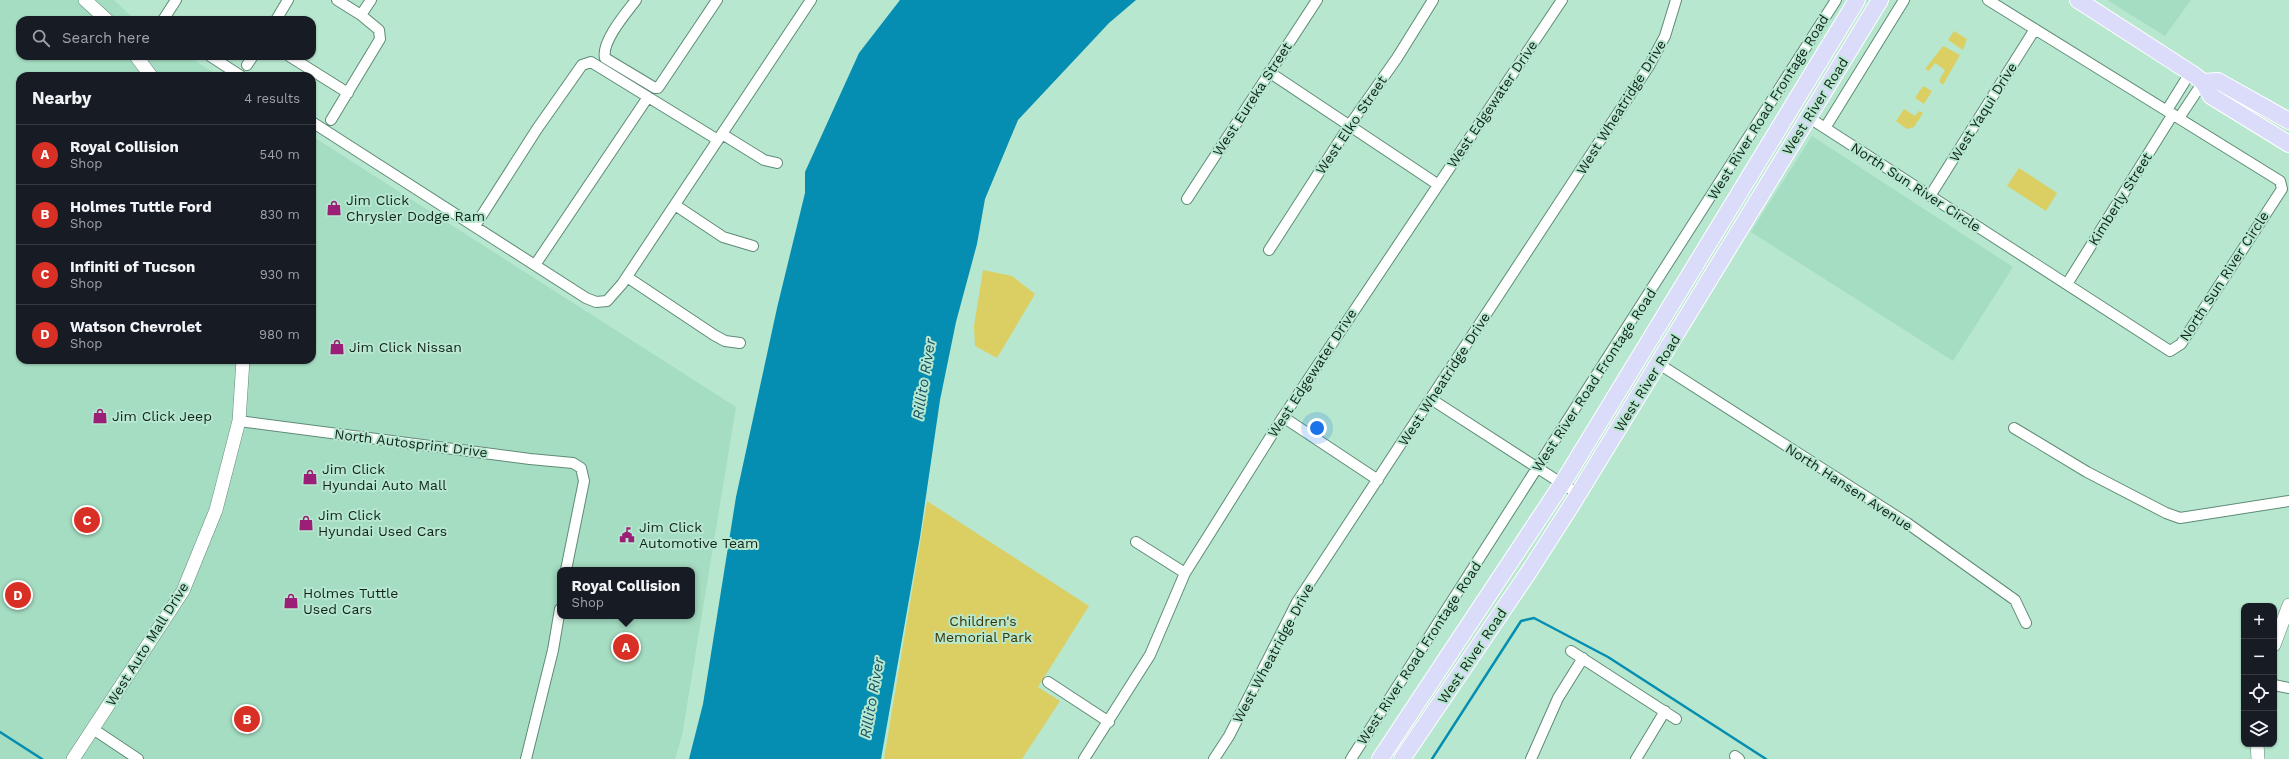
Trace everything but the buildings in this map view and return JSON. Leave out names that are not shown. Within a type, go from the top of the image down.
[{"type":"main road","name":"West River Road","points":[[1380,759],[1562,484],[1857,0]]},
{"type":"main road","name":"West River Road","points":[[1402,759],[1530,570],[1578,494],[1659,364],[1880,0]]},
{"type":"main road","points":[[2078,0],[2203,82],[2211,96],[2289,144]]},
{"type":"main road","points":[[2203,82],[2218,81],[2289,121]]},
{"type":"street","points":[[85,0],[103,16]]},
{"type":"street","points":[[166,16],[176,0]]},
{"type":"street","points":[[278,16],[288,0]]},
{"type":"street","points":[[331,120],[380,39],[379,30],[361,15],[337,0]]},
{"type":"street","points":[[361,15],[371,0]]},
{"type":"street","points":[[636,0],[606,44],[604,52],[606,58],[655,88],[658,88],[717,0]]},
{"type":"street","points":[[316,125],[586,298],[600,303],[606,301],[627,277],[811,0]]},
{"type":"street","name":"West Eureka Street","points":[[1187,199],[1317,0]]},
{"type":"street","name":"West Elko Street","points":[[1269,250],[1348,126],[1397,58],[1433,0]]},
{"type":"street","name":"West Edgewater Drive","points":[[1084,759],[1109,722],[1150,655],[1185,573],[1283,417],[1437,184],[1562,0]]},
{"type":"street","name":"West Wheatridge Drive","points":[[1214,759],[1229,736],[1297,602],[1649,66],[1665,36],[1676,0]]},
{"type":"street","name":"West River Road Frontage Road","points":[[1351,759],[1836,0]]},
{"type":"street","points":[[1825,128],[1904,0]]},
{"type":"street","name":"North Sun River Circle","points":[[1808,117],[2170,351],[2181,344],[2282,189],[2280,181],[1988,0]]},
{"type":"street","name":"West Yaqui Drive","points":[[1930,196],[2035,29]]},
{"type":"street","points":[[139,60],[147,72]]},
{"type":"street","points":[[216,60],[235,72]]},
{"type":"street","points":[[247,65],[250,60]]},
{"type":"street","points":[[294,60],[314,72]]},
{"type":"street","points":[[475,226],[537,129],[582,65],[590,62],[648,97],[764,160],[777,163]]},
{"type":"street","points":[[1269,72],[1437,184]]},
{"type":"street","points":[[316,73],[348,93]]},
{"type":"street","name":"Kimberly Street","points":[[2067,284],[2173,114],[2190,73]]},
{"type":"street","name":"Kimberly Street","points":[[2173,114],[2203,82]]},
{"type":"street","points":[[535,265],[648,97]]},
{"type":"street","points":[[674,205],[723,237],[753,246]]},
{"type":"street","points":[[627,277],[714,335],[725,341],[740,343]]},
{"type":"street","name":"West Auto Mall Drive","points":[[74,759],[183,591],[216,510],[239,421],[243,364]]},
{"type":"street","name":"North Hansen Avenue","points":[[1659,364],[1907,523],[2016,600],[2026,623]]},
{"type":"street","points":[[1431,399],[1578,494]]},
{"type":"street","points":[[1283,417],[1378,480]]},
{"type":"street","name":"North Autosprint Drive","points":[[239,421],[530,459],[573,462],[581,468],[584,481],[567,567]]},
{"type":"street","points":[[2014,428],[2094,476],[2166,513],[2180,518],[2289,501]]},
{"type":"street","points":[[1136,542],[1185,573]]},
{"type":"street","points":[[2276,639],[2289,605]]},
{"type":"street","points":[[526,759],[552,656],[558,619]]},
{"type":"street","points":[[1571,651],[1676,719]]},
{"type":"street","points":[[1531,759],[1546,722],[1583,658]]},
{"type":"street","points":[[1048,682],[1109,722]]},
{"type":"street","points":[[2277,686],[2289,688]]},
{"type":"street","points":[[1636,759],[1665,711]]},
{"type":"street","points":[[93,729],[138,759]]},
{"type":"street","points":[[2257,747],[2258,759]]},
{"type":"shaded area","points":[[0,0],[114,0],[131,16],[16,16],[16,60],[194,60],[213,72],[16,72],[16,364],[316,364],[316,139],[736,407],[682,736],[675,759],[0,759]]},
{"type":"shaded area","points":[[2107,0],[2191,0],[2165,36]]},
{"type":"shaded area","points":[[1812,136],[2013,267],[1953,361],[1751,232]]},
{"type":"green space","points":[[1954,31],[1967,39],[1963,50],[1948,40]]},
{"type":"green space","points":[[1943,46],[1960,55],[1943,85],[1939,81],[1945,70],[1935,63],[1929,71],[1925,69]]},
{"type":"green space","points":[[1923,86],[1932,91],[1924,104],[1915,98]]},
{"type":"green space","points":[[1904,109],[1915,116],[1919,111],[1923,113],[1914,127],[1907,129],[1896,121]]},
{"type":"green space","points":[[2019,168],[2057,193],[2046,211],[2007,186]]},
{"type":"green space","points":[[983,270],[1012,276],[1035,294],[997,358],[975,346],[974,326]]},
{"type":"green space","name":"Children's Memorial Park","points":[[927,501],[1089,606],[1038,687],[1060,701],[1022,759],[884,759]]},
{"type":"water","name":"Rillito River","points":[[900,0],[1136,0],[1109,23],[1018,120],[985,199],[977,244],[956,322],[940,400],[920,537],[881,759],[689,759],[703,704],[736,497],[777,308],[805,193],[805,172],[859,53]]},
{"type":"waterway","points":[[1432,759],[1521,621],[1534,618],[1608,657],[1766,759]]},
{"type":"waterway","points":[[0,732],[42,759]]},
{"type":"place","name":"Jim Click Chrysler Dodge Ram","points":[[334,208]]},
{"type":"place","name":"Jim Click Nissan","points":[[337,347]]},
{"type":"place","name":"Jim Click Jeep","points":[[100,416]]},
{"type":"place","name":"Jim Click Hyundai Auto Mall","points":[[310,477]]},
{"type":"place","name":"Infiniti of Tucson","points":[[87,520]]},
{"type":"place","name":"Jim Click Hyundai Used Cars","points":[[306,523]]},
{"type":"place","name":"Jim Click Automotive Team","points":[[627,535]]},
{"type":"place","name":"Watson Chevrolet","points":[[18,595]]},
{"type":"place","name":"Holmes Tuttle Used Cars","points":[[291,601]]},
{"type":"place","name":"Royal Collision","points":[[626,647]]},
{"type":"place","name":"Holmes Tuttle Ford","points":[[247,719]]}]
